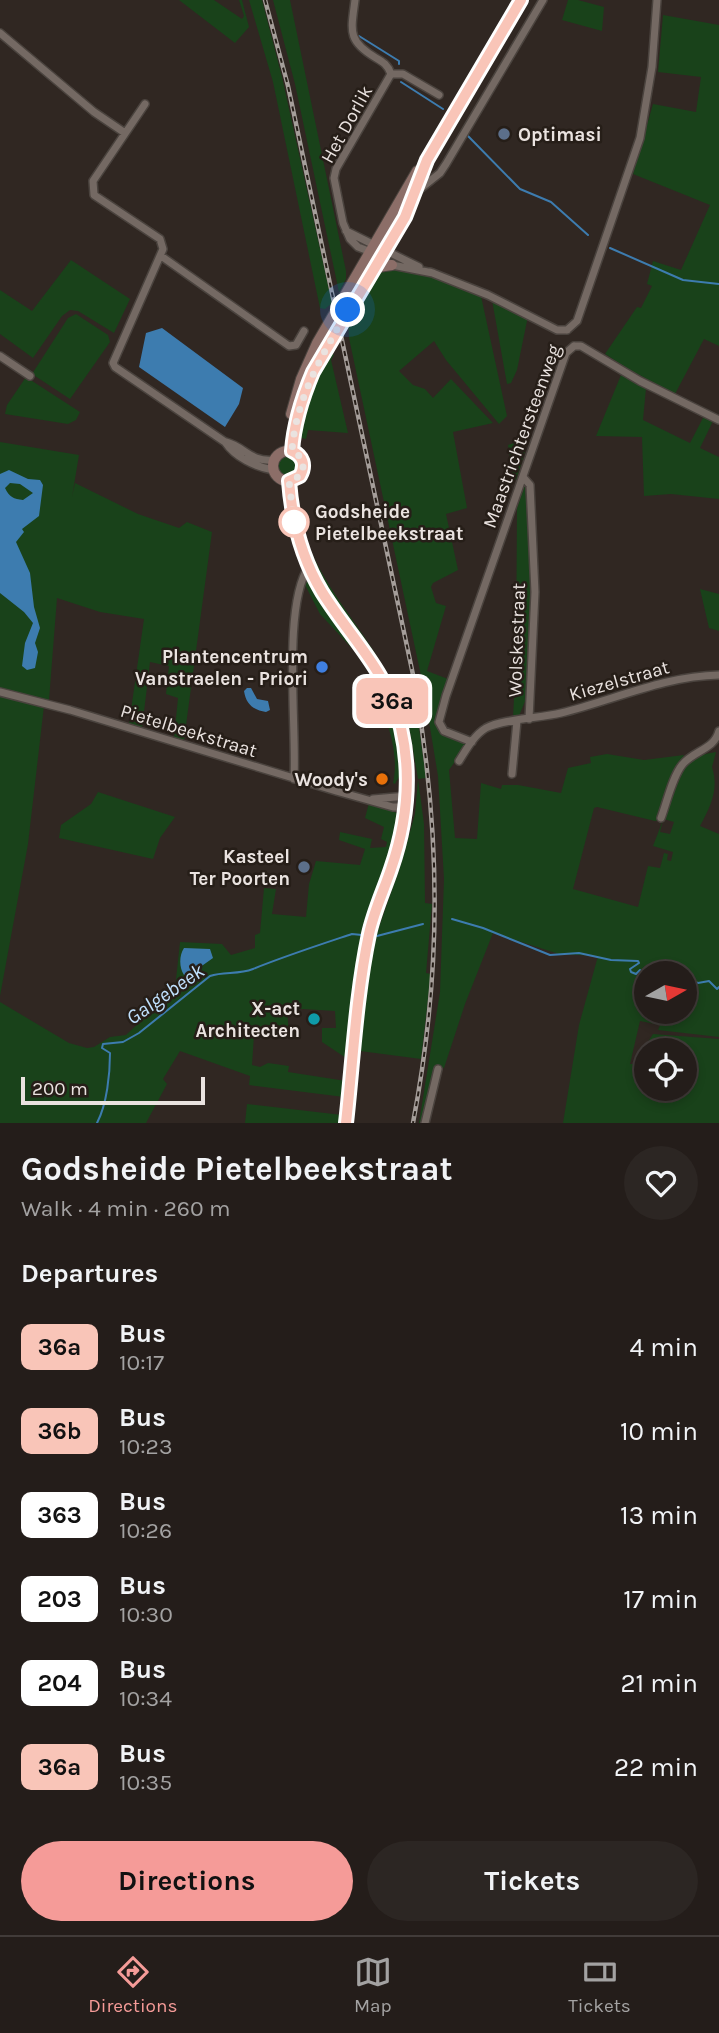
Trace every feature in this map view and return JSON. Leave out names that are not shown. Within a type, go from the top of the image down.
[{"type":"main road","points":[[289,451],[297,415],[309,382],[369,275],[378,251],[405,217],[427,160],[521,0]]},
{"type":"main road","points":[[289,451],[295,397],[308,362],[378,251],[421,165],[427,160]]},
{"type":"main road","points":[[369,275],[378,268],[392,265]]},
{"type":"main road","points":[[289,451],[301,458],[303,467],[300,476],[289,481],[278,478],[273,465],[280,452],[289,451]]},
{"type":"main road","points":[[289,481],[294,521],[309,566],[323,593],[373,662],[388,690],[404,744],[407,801],[404,824],[369,933],[346,1123]]},
{"type":"street","name":"Het Dorlik","points":[[355,0],[351,26],[353,39],[359,48],[385,63],[391,74]]},
{"type":"street","points":[[415,193],[440,173],[446,164],[543,0]]},
{"type":"street","name":"Maastrichtersteenweg","points":[[472,742],[444,731],[439,722],[450,683],[566,354],[574,346],[567,330],[577,321],[640,138],[652,67],[657,0]]},
{"type":"street","points":[[0,33],[94,112],[125,133]]},
{"type":"street","name":"Het Dorlik","points":[[391,74],[402,74],[439,95]]},
{"type":"street","name":"Het Dorlik","points":[[378,251],[345,231],[334,178],[336,169],[391,74]]},
{"type":"street","points":[[145,104],[93,181],[94,195],[160,239],[163,249],[113,363],[115,367],[225,442],[233,444],[251,457],[273,465]]},
{"type":"street","points":[[378,251],[392,265],[433,273]]},
{"type":"street","points":[[378,251],[488,295],[557,330],[567,330]]},
{"type":"street","points":[[161,256],[289,346],[296,345],[304,331]]},
{"type":"street","points":[[574,346],[581,345],[640,381],[719,420]]},
{"type":"street","points":[[0,356],[29,375]]},
{"type":"street","name":"Wolskestraat","points":[[459,761],[485,729],[529,719],[534,582],[530,485],[523,477]]},
{"type":"street","points":[[295,779],[292,664],[294,628],[300,584],[309,566]]},
{"type":"street","name":"Kiezelstraat","points":[[529,719],[559,714],[650,686],[719,675]]},
{"type":"street","name":"Pietelbeekstraat","points":[[0,692],[71,710],[393,807],[407,801]]},
{"type":"street","points":[[512,774],[517,721]]},
{"type":"street","points":[[661,818],[681,767],[710,746],[717,739],[719,731]]},
{"type":"street","points":[[425,1123],[438,1069]]},
{"type":"green space","points":[[179,0],[214,0],[242,19],[244,16],[239,0],[242,0],[249,27],[235,43]]},
{"type":"green space","points":[[249,0],[262,0],[282,77],[332,303],[325,309],[320,308],[273,82]]},
{"type":"green space","points":[[273,0],[290,0],[346,271],[346,279],[339,292],[295,84]]},
{"type":"green space","points":[[568,0],[604,7],[602,31],[562,20]]},
{"type":"green space","points":[[663,15],[719,25],[719,346],[704,339],[675,394],[605,354],[637,307],[641,308],[652,286],[647,284],[653,261],[681,270],[710,205],[633,174],[653,104],[696,112],[701,77],[658,72]]},
{"type":"green space","points":[[71,260],[130,299],[114,333],[78,311],[70,310],[62,316],[33,358],[0,334],[0,290],[32,311]]},
{"type":"green space","points":[[386,268],[429,276],[481,296],[507,416],[499,424],[446,360],[434,341],[399,371],[413,385],[425,389],[433,398],[451,379],[493,423],[453,432],[467,508],[446,514],[458,570],[433,583],[431,587],[436,603],[446,606],[427,671],[448,679],[438,709],[437,724],[465,742],[466,746],[449,770],[455,838],[477,839],[481,783],[501,789],[502,785],[518,785],[561,793],[568,768],[591,763],[590,757],[607,754],[644,760],[684,755],[659,820],[594,808],[573,889],[638,907],[648,866],[660,868],[664,853],[668,854],[667,860],[671,861],[673,852],[653,846],[663,820],[660,832],[670,834],[674,822],[664,819],[683,770],[698,757],[716,752],[712,767],[715,783],[713,797],[700,826],[719,834],[719,1037],[658,1030],[660,1025],[655,1024],[697,1024],[697,961],[634,961],[634,1024],[639,1024],[630,1064],[634,1064],[634,1101],[697,1101],[697,1038],[650,1038],[653,1034],[719,1039],[719,1123],[563,1123],[579,1025],[598,956],[559,954],[493,933],[444,1068],[438,1067],[424,1123],[419,1123],[440,992],[444,879],[438,776],[423,685],[349,338],[349,326],[371,285]]},
{"type":"green space","points":[[492,300],[528,316],[517,370],[511,383],[507,384]]},
{"type":"green space","points":[[76,314],[108,335],[110,342],[70,399],[32,374],[68,318]]},
{"type":"green space","points":[[328,351],[334,355],[331,360],[348,433],[308,430],[306,439],[297,437],[307,395]]},
{"type":"green space","points":[[621,375],[646,388],[643,420],[690,443],[704,416],[713,421],[700,448],[719,457],[719,499],[671,494],[644,496],[642,437],[596,436]]},
{"type":"green space","points":[[26,377],[80,412],[76,420],[68,424],[5,414],[7,405]]},
{"type":"green space","points":[[0,442],[79,455],[72,497],[75,483],[138,514],[179,528],[187,522],[212,532],[184,740],[174,738],[178,698],[166,694],[169,666],[150,662],[142,728],[129,724],[144,619],[100,612],[57,598],[49,700],[0,690]]},
{"type":"green space","points":[[517,442],[526,448],[516,480],[513,477],[508,445]]},
{"type":"green space","points":[[288,456],[295,459],[298,466],[295,473],[288,476],[281,473],[278,466],[281,459]]},
{"type":"green space","points":[[525,485],[532,592],[526,699],[519,716],[513,718],[517,508]]},
{"type":"green space","points":[[302,528],[323,575],[380,660],[403,706],[400,707],[373,653],[319,579],[299,529]]},
{"type":"green space","points":[[307,578],[363,656],[361,658],[320,614],[304,583]]},
{"type":"green space","points":[[700,589],[719,594],[719,631],[709,628]]},
{"type":"green space","points":[[376,675],[395,724],[402,753],[401,774],[395,784],[392,743],[385,715],[370,677]]},
{"type":"green space","points":[[0,696],[44,706],[28,844],[0,996]]},
{"type":"green space","points":[[416,706],[426,778],[418,779],[406,708]]},
{"type":"green space","points":[[418,779],[424,824],[425,903],[432,904],[426,973],[431,974],[421,1059],[360,1051],[372,947],[415,814]]},
{"type":"green space","points":[[98,792],[175,817],[160,838],[153,859],[59,838],[61,825],[91,804]]},
{"type":"green space","points":[[369,803],[397,813],[398,830],[367,914],[349,1060],[322,1042],[322,1028],[336,1028],[335,1011],[287,1008],[289,1035],[254,1035],[252,1065],[260,1067],[268,1063],[289,1066],[288,1072],[346,1081],[344,1097],[249,1085],[250,1076],[180,1051],[163,1079],[167,1084],[146,1123],[0,1123],[0,1002],[69,1043],[87,1048],[94,1047],[110,1037],[126,1035],[175,989],[180,942],[222,944],[231,955],[255,948],[255,935],[260,933],[264,888],[276,889],[272,914],[306,917],[309,884],[316,861],[360,865],[365,849],[339,840],[340,832],[372,839],[370,848],[386,847],[387,842],[381,839],[384,827],[365,818]]},
{"type":"green space","points":[[247,1104],[342,1115],[341,1123],[245,1123]]},
{"type":"water","points":[[162,328],[243,388],[239,404],[225,427],[139,367],[146,333]]},
{"type":"water","points":[[9,470],[28,479],[40,480],[43,485],[39,516],[22,529],[24,532],[16,542],[30,573],[34,607],[40,628],[35,643],[38,652],[35,668],[27,670],[22,666],[25,643],[33,623],[0,593],[0,474]],"holes":[[[10,483],[20,484],[33,493],[23,500],[12,497],[5,488]]]},
{"type":"water","points":[[251,688],[257,699],[268,701],[270,710],[261,711],[251,706],[245,696],[244,691]]},
{"type":"water","points":[[184,948],[210,949],[213,958],[189,975],[184,975],[180,961]]},
{"type":"waterway","points":[[359,36],[399,61],[399,64]]},
{"type":"waterway","points":[[401,82],[443,109]]},
{"type":"waterway","points":[[468,136],[520,189],[551,202],[588,235]]},
{"type":"waterway","points":[[610,248],[683,280],[719,284]]},
{"type":"waterway","name":"Galgebeek","points":[[452,919],[483,928],[550,955],[579,953],[611,960],[638,961]]},
{"type":"waterway","name":"Galgebeek","points":[[377,936],[423,924]]},
{"type":"waterway","name":"Galgebeek","points":[[97,1123],[106,1098],[109,1070],[110,1053],[102,1048],[103,1044],[123,1042],[139,1033],[210,976],[247,971],[352,934],[362,935]]},
{"type":"waterway","name":"Galgebeek","points":[[634,966],[630,969],[634,973]]},
{"type":"waterway","name":"Galgebeek","points":[[697,983],[709,981],[717,989],[719,987]]},
{"type":"railway","points":[[265,0],[288,86],[415,684],[424,741],[430,796],[435,904],[429,1012],[413,1123]]},
{"type":"bus line","name":"36a","points":[[346,1123],[363,967],[369,933],[404,824],[407,772],[401,727],[388,690],[373,662],[323,593],[300,543],[291,508],[289,481],[295,480],[303,470],[301,458],[292,451],[294,431],[304,392],[313,372],[405,217],[423,167],[521,0]]},
{"type":"place","name":"Optimasi","points":[[504,134]]},
{"type":"place","name":"Godsheide Pietelbeekstraat","points":[[294,522]]},
{"type":"place","name":"Plantencentrum Vanstraelen - Priori","points":[[322,667]]},
{"type":"place","name":"Woody's","points":[[382,779]]},
{"type":"place","name":"Kasteel Ter Poorten","points":[[304,867]]},
{"type":"place","name":"X-act Architecten","points":[[314,1019]]},
{"type":"route","points":[[294,522],[289,481],[295,480],[303,470],[301,458],[292,451],[297,415],[313,372],[348,310]]}]
